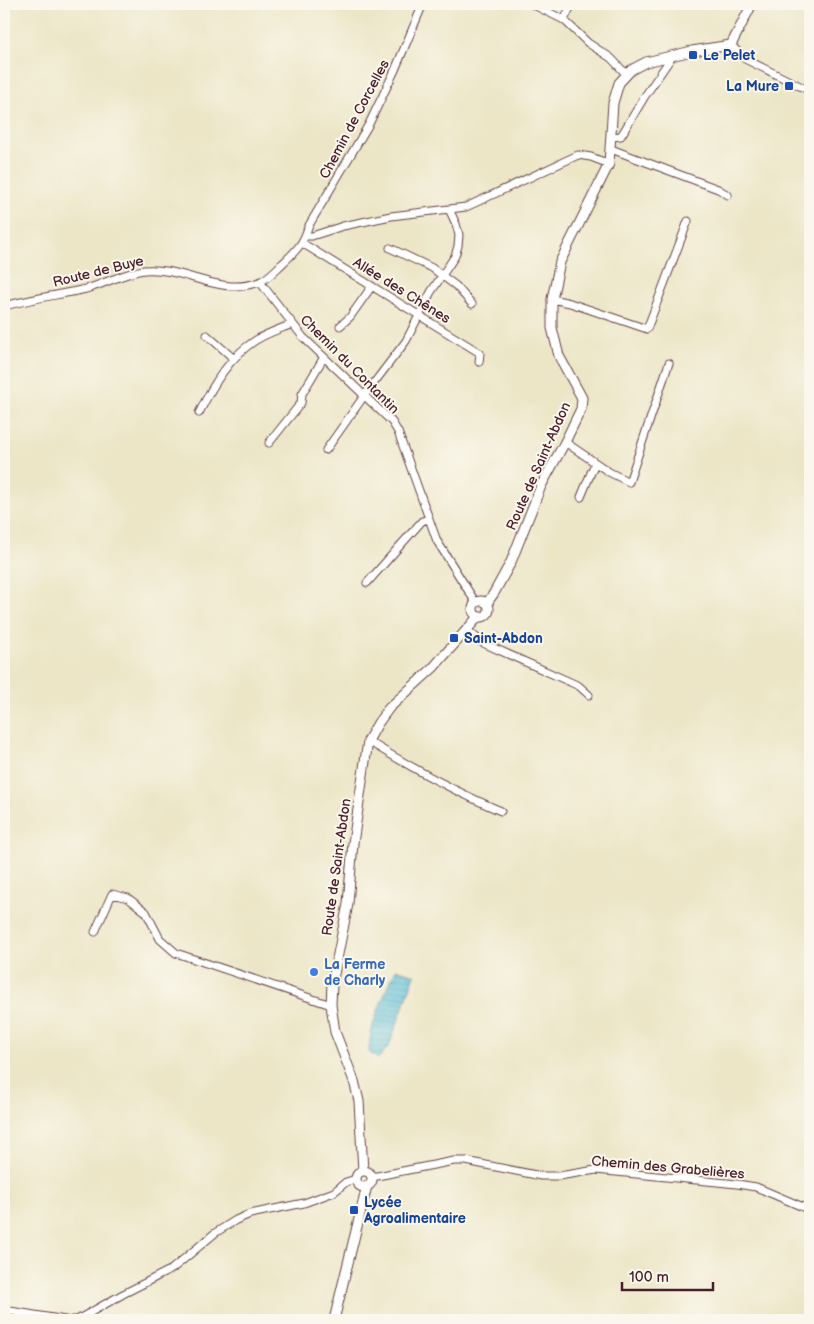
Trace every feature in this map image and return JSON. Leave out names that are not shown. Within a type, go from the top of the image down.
[{"type":"main road","points":[[626,74],[646,62],[731,45],[752,4]]},
{"type":"main road","name":"Route de Saint-Abdon","points":[[487,603],[511,562],[541,486],[566,442],[581,409],[582,398],[559,356],[552,328],[552,299],[560,262],[609,164],[615,95],[619,83],[626,74]]},
{"type":"main road","points":[[482,601],[487,603],[490,610],[488,615],[483,618],[478,617],[473,610],[476,603],[482,601]]},
{"type":"main road","name":"Route de Saint-Abdon","points":[[363,1171],[359,1101],[354,1081],[335,1032],[331,1005],[332,984],[348,904],[368,741],[389,708],[432,668],[478,617]]},
{"type":"main road","points":[[334,1320],[367,1186],[372,1181],[370,1173],[363,1171],[357,1174],[356,1179],[360,1185],[367,1186]]},
{"type":"street","name":"Chemin de Corcelles","points":[[302,243],[308,227],[369,124],[395,70],[423,4]]},
{"type":"street","points":[[532,4],[564,20],[588,43],[611,58],[626,74]]},
{"type":"street","points":[[564,20],[572,4]]},
{"type":"street","points":[[731,45],[745,58],[810,92]]},
{"type":"street","points":[[611,137],[621,136],[645,96],[674,55]]},
{"type":"street","points":[[611,149],[718,189],[728,195]]},
{"type":"street","points":[[306,236],[391,216],[466,207],[578,156],[592,157],[609,164]]},
{"type":"street","points":[[326,450],[406,341],[430,292],[455,256],[459,235],[449,209]]},
{"type":"street","points":[[552,299],[570,303],[647,329],[688,221]]},
{"type":"street","points":[[260,282],[302,243]]},
{"type":"street","name":"Allée des Chênes","points":[[302,243],[480,353],[479,362]]},
{"type":"street","points":[[390,248],[415,259],[441,274],[456,286],[472,304]]},
{"type":"street","name":"Route de Buye","points":[[4,306],[87,288],[143,270],[155,270],[222,286],[240,286],[260,282]]},
{"type":"street","name":"Chemin du Contantin","points":[[260,282],[303,337],[392,422],[398,432],[436,541],[476,603]]},
{"type":"street","points":[[340,326],[350,317],[372,286]]},
{"type":"street","points":[[199,413],[212,389],[233,358],[256,340],[292,324]]},
{"type":"street","points":[[207,335],[233,358]]},
{"type":"street","points":[[269,443],[301,403],[302,394],[324,357]]},
{"type":"street","points":[[566,442],[595,463],[629,482],[669,363]]},
{"type":"street","points":[[581,497],[595,463]]},
{"type":"street","points":[[367,583],[422,521],[429,519]]},
{"type":"street","points":[[466,630],[483,643],[579,686],[589,695]]},
{"type":"street","points":[[368,741],[430,779],[501,811]]},
{"type":"street","points":[[95,932],[112,894],[128,898],[146,912],[160,939],[176,953],[331,1005]]},
{"type":"street","name":"Chemin des Grabelières","points":[[372,1177],[452,1161],[541,1176],[559,1176],[596,1170],[756,1187],[810,1210]]},
{"type":"street","points":[[72,1320],[77,1320],[172,1269],[215,1232],[236,1220],[250,1214],[304,1203],[334,1192],[346,1182],[356,1179]]},
{"type":"street","points":[[4,1310],[65,1320]]},
{"type":"water","points":[[396,969],[415,975],[389,1046],[378,1059],[369,1052],[372,1030],[378,1009]]},
{"type":"place","name":"Le Pelet","points":[[693,55]]},
{"type":"place","name":"La Mure","points":[[789,86]]},
{"type":"place","name":"Saint-Abdon","points":[[454,638]]},
{"type":"place","name":"La Ferme de Charly","points":[[314,972]]},
{"type":"place","name":"Lycée Agroalimentaire","points":[[354,1210]]}]
